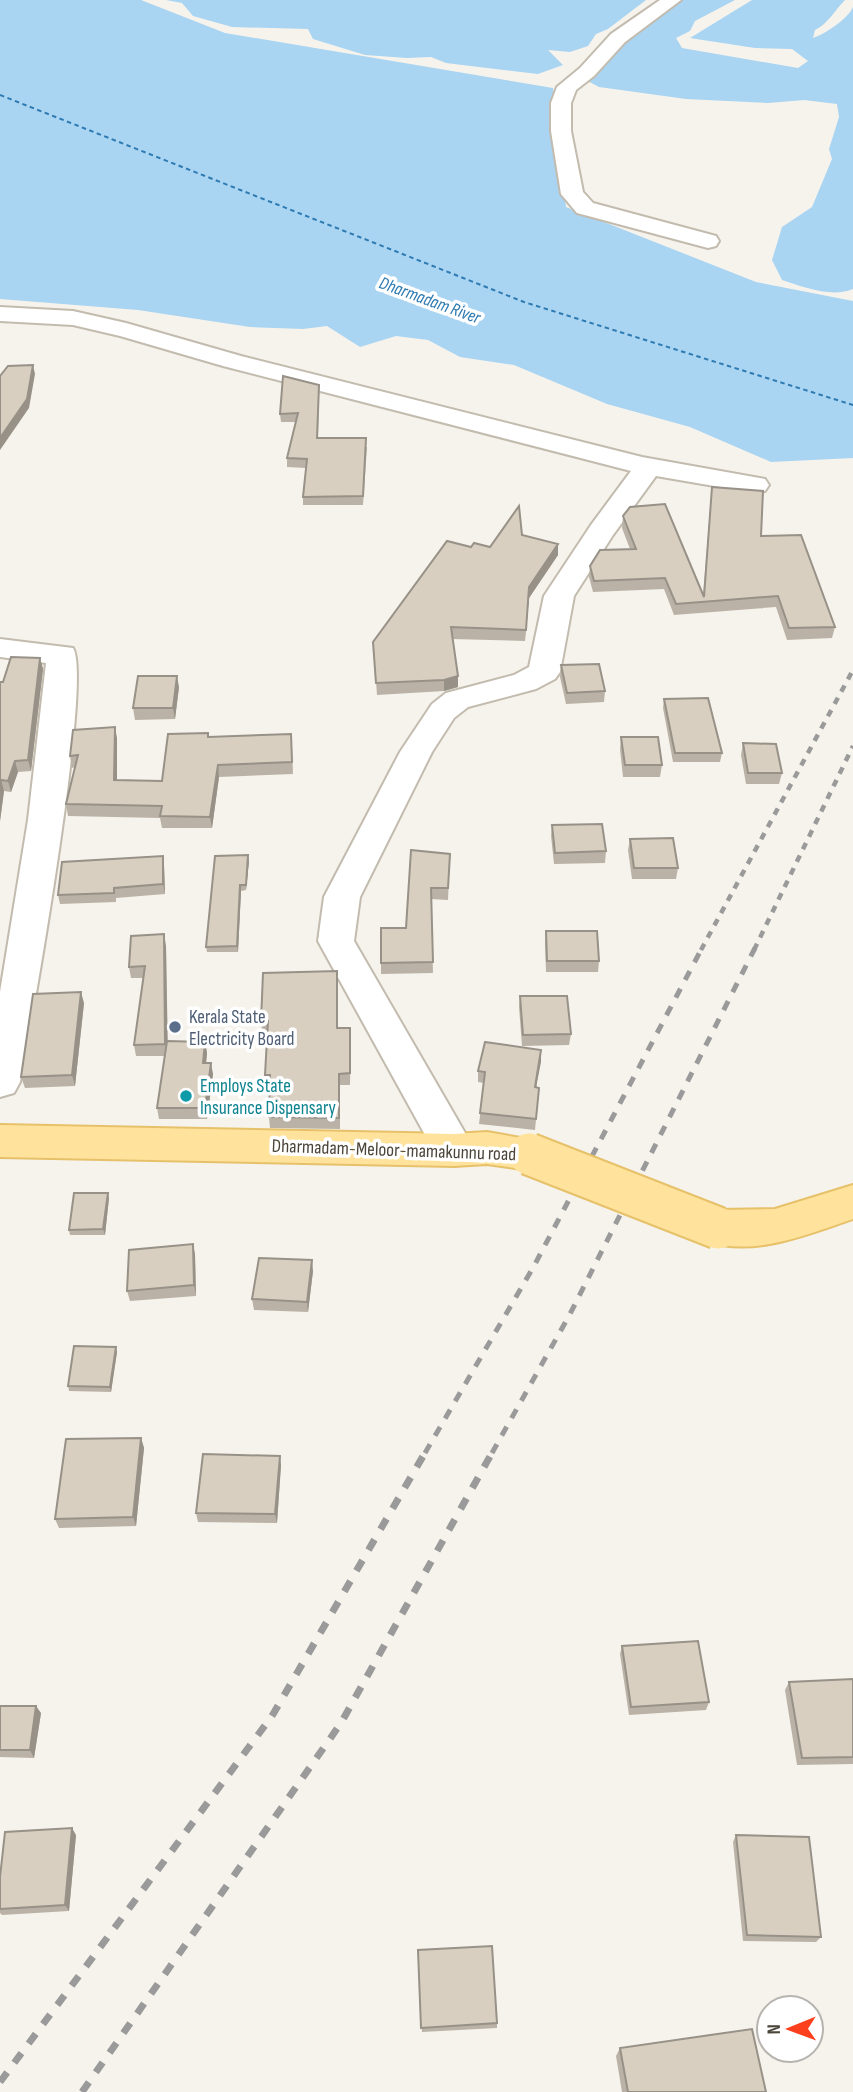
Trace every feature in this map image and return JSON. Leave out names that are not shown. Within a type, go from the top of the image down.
[{"type":"main road","name":"Dharmadam-Meloor-mamakunnu road","points":[[0,1142],[454,1150],[487,1148],[530,1154],[718,1228],[775,1227],[853,1202]]},
{"type":"street","points":[[672,0],[618,38],[587,72],[567,87],[561,103],[561,131],[572,194],[585,208],[708,241]]},
{"type":"street","points":[[0,314],[72,318],[126,330],[641,466],[755,485]]},
{"type":"street","points":[[454,1150],[336,941],[342,897],[416,752],[443,711],[457,700],[525,682],[544,672],[559,596],[601,531],[639,483],[645,471],[641,466]]},
{"type":"street","points":[[0,648],[62,655],[62,697],[16,1014],[0,1082]]},
{"type":"water","name":"Dharmadam River","points":[[0,0],[141,0],[225,33],[553,88],[566,207],[756,282],[853,301],[853,458],[771,462],[690,427],[607,404],[514,365],[460,357],[428,340],[396,336],[360,347],[327,326],[303,329],[250,327],[138,310],[0,299]]},
{"type":"water","points":[[166,0],[646,0],[608,29],[596,34],[588,46],[570,52],[548,50],[563,65],[538,74],[446,63],[431,57],[365,55],[313,39],[308,29],[232,27],[193,16],[182,3]]},
{"type":"water","points":[[676,0],[735,0],[695,21],[690,31],[676,38],[682,48],[798,68],[808,61],[792,49],[755,48],[690,38],[752,0],[845,0],[828,20],[815,30],[813,38],[836,26],[853,7],[853,289],[827,292],[782,280],[772,260],[782,227],[812,207],[832,159],[829,149],[839,117],[837,104],[804,100],[768,103],[686,99],[599,87],[584,79],[610,46]]},
{"type":"building","points":[[33,365],[27,399],[0,438],[0,376],[8,366]]},
{"type":"building","points":[[283,376],[319,385],[317,438],[366,438],[363,496],[303,497],[307,459],[287,458],[298,413],[280,414]]},
{"type":"building","points":[[712,487],[763,491],[761,536],[801,535],[835,627],[789,628],[778,596],[676,604],[665,578],[594,581],[590,566],[600,550],[636,549],[623,516],[630,507],[665,504],[704,597]]},
{"type":"building","points":[[519,506],[522,535],[558,544],[529,587],[526,630],[451,627],[458,676],[444,680],[376,683],[373,642],[447,541],[471,547],[474,543],[490,547]]},
{"type":"building","points":[[11,657],[40,658],[28,760],[15,761],[8,781],[1,780],[0,789],[0,682],[3,682]]},
{"type":"building","points":[[599,664],[605,691],[567,693],[561,665]]},
{"type":"building","points":[[138,676],[177,676],[173,708],[133,708]]},
{"type":"building","points":[[708,698],[722,753],[675,753],[664,699]]},
{"type":"building","points":[[115,727],[114,780],[162,781],[168,734],[208,733],[208,737],[291,734],[292,762],[218,765],[210,817],[160,816],[162,806],[66,804],[78,755],[70,756],[73,730]]},
{"type":"building","points":[[621,737],[658,737],[662,765],[625,765]]},
{"type":"building","points":[[743,743],[776,744],[782,773],[748,773]]},
{"type":"building","points":[[602,824],[606,851],[555,853],[552,825]]},
{"type":"building","points":[[673,838],[678,868],[634,868],[630,839]]},
{"type":"building","points":[[411,850],[450,854],[448,888],[431,888],[433,962],[381,963],[381,928],[406,928]]},
{"type":"building","points":[[248,855],[246,885],[240,885],[237,946],[206,947],[215,856]]},
{"type":"building","points":[[163,856],[163,884],[114,888],[114,893],[58,895],[62,862]]},
{"type":"building","points":[[546,931],[597,931],[599,961],[547,961]]},
{"type":"building","points":[[164,934],[165,1044],[134,1045],[145,966],[129,967],[131,936]]},
{"type":"building","points":[[337,971],[337,1028],[350,1028],[350,1073],[339,1074],[339,1118],[269,1117],[270,1075],[265,1075],[268,1021],[261,1021],[263,973]]},
{"type":"building","points":[[81,992],[72,1075],[21,1077],[33,994]]},
{"type":"building","points":[[520,996],[567,996],[571,1034],[523,1035]]},
{"type":"building","points":[[167,1041],[205,1042],[203,1063],[211,1063],[205,1108],[157,1108]]},
{"type":"building","points":[[485,1042],[541,1050],[535,1087],[539,1088],[536,1119],[480,1113],[485,1072],[478,1071]]},
{"type":"building","points":[[74,1193],[108,1193],[103,1229],[69,1230]]},
{"type":"building","points":[[193,1244],[194,1285],[127,1291],[129,1250]]},
{"type":"building","points":[[259,1258],[312,1260],[307,1302],[252,1299]]},
{"type":"building","points":[[74,1346],[116,1347],[110,1387],[68,1386]]},
{"type":"building","points":[[141,1438],[133,1517],[55,1519],[66,1439]]},
{"type":"building","points":[[203,1454],[280,1456],[275,1514],[196,1513]]},
{"type":"building","points":[[698,1641],[709,1702],[631,1707],[622,1646]]},
{"type":"building","points":[[853,1679],[853,1757],[802,1758],[789,1682]]},
{"type":"building","points":[[0,1706],[36,1706],[30,1750],[0,1750]]},
{"type":"building","points":[[72,1828],[65,1905],[0,1909],[5,1832]]},
{"type":"building","points":[[736,1835],[809,1837],[821,1937],[747,1935]]},
{"type":"building","points":[[492,1946],[497,2023],[421,2028],[418,1950]]},
{"type":"building","points":[[752,2029],[755,2064],[760,2064],[766,2092],[628,2092],[620,2048]]},
{"type":"ferry route","points":[[0,95],[524,302],[853,405]]},
{"type":"railway","points":[[701,950],[853,670]]},
{"type":"railway","points":[[754,949],[853,746]]},
{"type":"railway","points":[[425,1453],[534,1266],[702,948]]},
{"type":"railway","points":[[492,1453],[570,1314],[754,949]]},
{"type":"railway","points":[[0,2082],[272,1716],[426,1451]]},
{"type":"railway","points":[[82,2092],[341,1723],[493,1451]]},
{"type":"place","name":"Kerala State Electricity Board","points":[[175,1027]]},
{"type":"place","name":"Employs State Insurance Dispensary","points":[[186,1096]]}]
